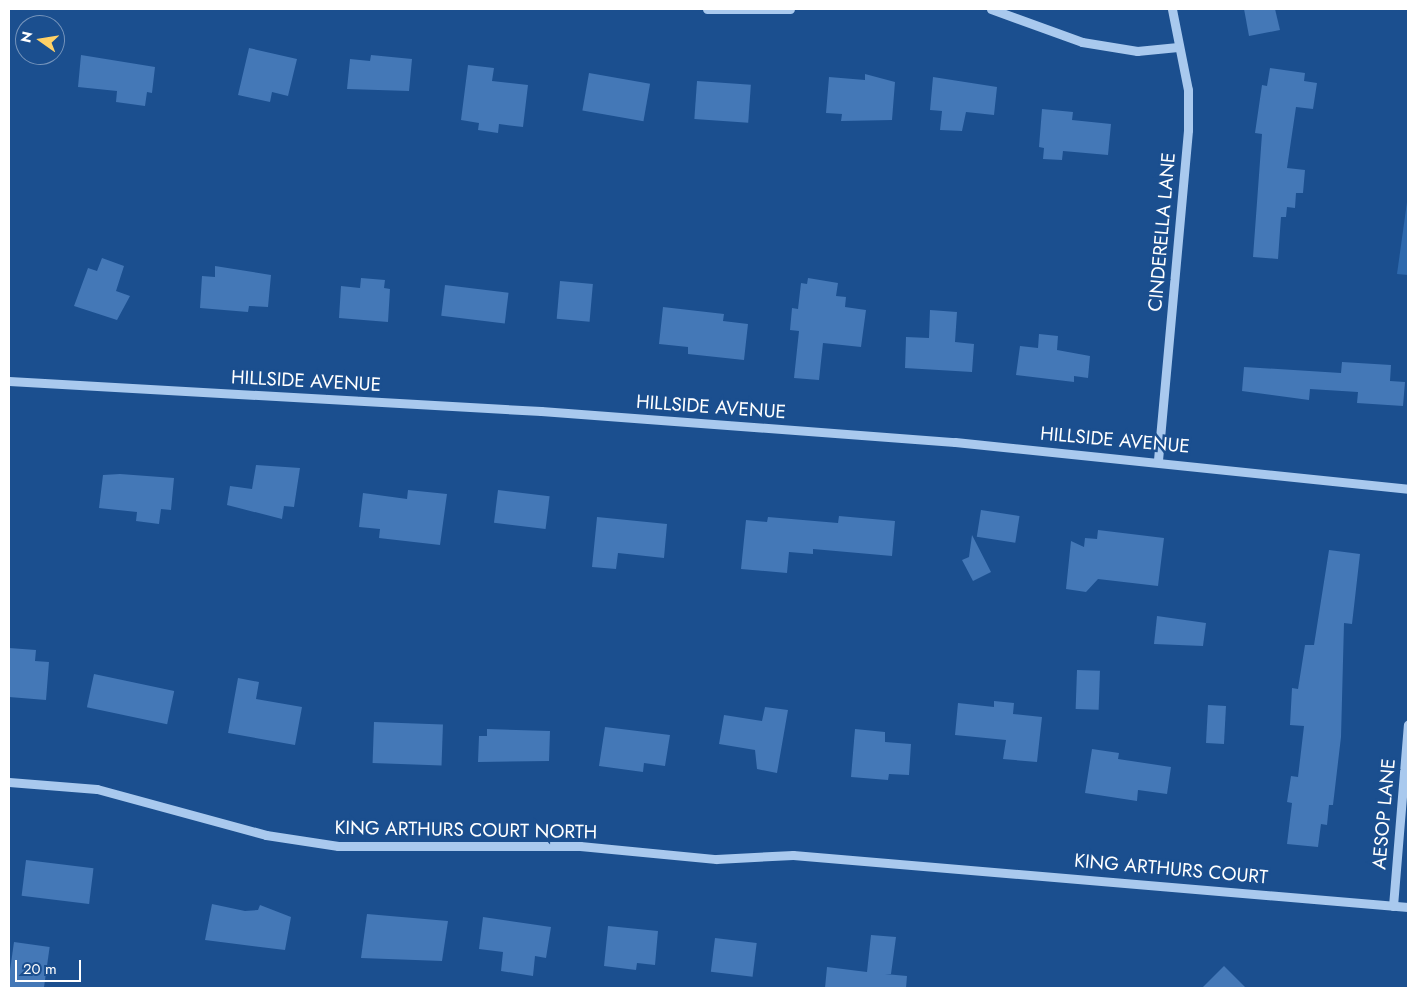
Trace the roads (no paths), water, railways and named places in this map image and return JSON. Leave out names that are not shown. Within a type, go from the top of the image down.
[{"type":"street","points":[[707,9],[790,9]]},
{"type":"street","points":[[991,9],[1082,42],[1137,51],[1178,47]]},
{"type":"street","name":"CINDERELLA LANE","points":[[1158,460],[1188,130],[1188,90],[1172,9]]},
{"type":"street","name":"HILLSIDE AVENUE","points":[[9,380],[541,411],[1158,460],[1408,489]]},
{"type":"street","name":"AESOP LANE","points":[[1393,906],[1408,725]]},
{"type":"street","name":"KING ARTHURS COURT NORTH","points":[[9,782],[97,789],[266,835],[338,846],[580,846],[716,858],[793,855],[930,866]]},
{"type":"street","name":"KING ARTHURS COURT","points":[[930,866],[1408,907]]}]
